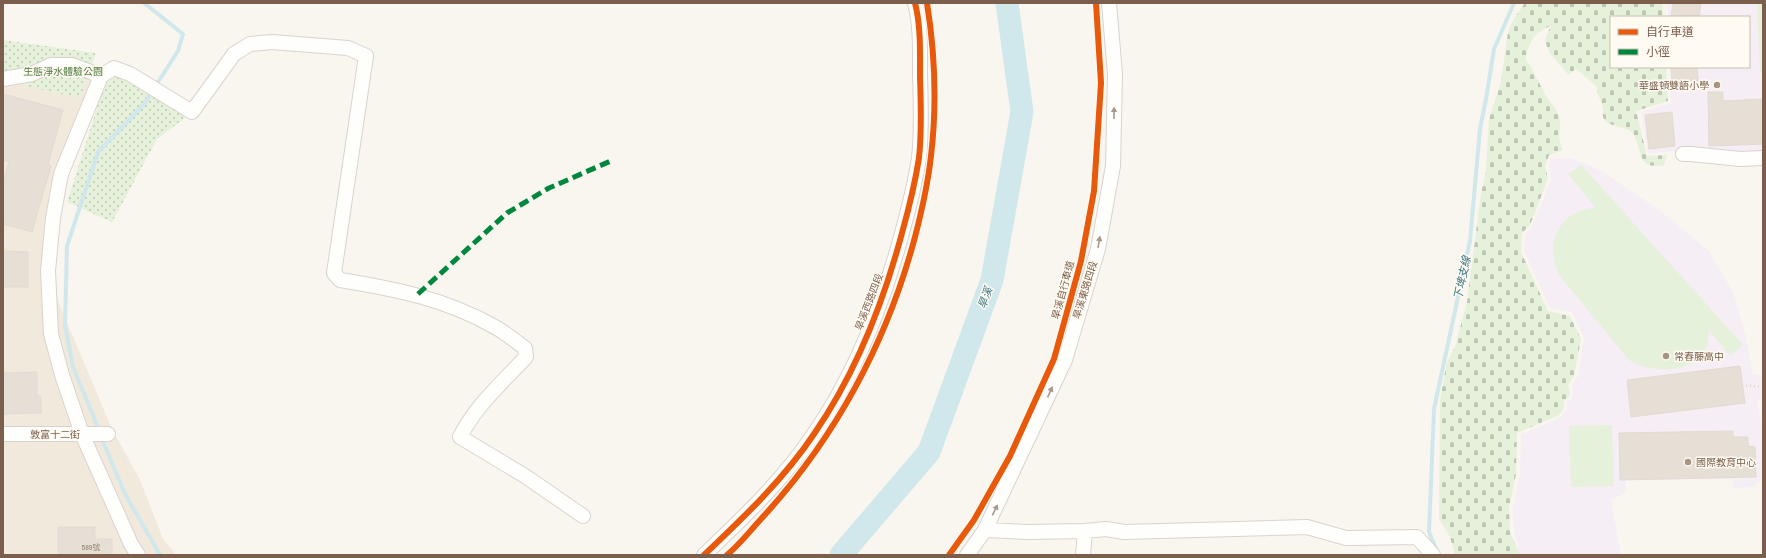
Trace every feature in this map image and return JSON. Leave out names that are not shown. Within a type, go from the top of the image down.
[{"type":"street","name":"旱溪西路四段","points":[[704,555],[783,476],[814,434],[844,385],[864,345],[882,301],[910,202],[919,157],[921,115],[920,58],[915,3]]},
{"type":"street","name":"旱溪東路四段","points":[[968,555],[985,530],[1022,454],[1064,360],[1098,249],[1113,166],[1115,74],[1109,3]]},
{"type":"street","points":[[138,555],[131,544],[82,434],[62,375],[51,334],[48,270],[53,218],[61,174],[101,76],[114,68],[130,74],[192,112],[234,54],[250,44],[272,42],[348,48],[366,56],[334,273],[340,280],[418,294],[462,310],[496,327],[525,348],[526,357],[485,397],[467,421],[460,437],[525,476],[583,516]]},
{"type":"street","points":[[3,79],[32,74],[51,64],[72,65],[101,76]]},
{"type":"street","points":[[1683,154],[1740,159],[1763,158]]},
{"type":"street","name":"敦富十二街","points":[[3,434],[108,434]]},
{"type":"street","points":[[985,530],[1028,532],[1106,529],[1124,532],[1307,527],[1346,538],[1417,537],[1433,555]]},
{"type":"street","points":[[1083,555],[1085,531]]},
{"type":"path","points":[[1742,385],[1763,387]]},
{"type":"shaded area","name":"華盛頓雙語小學","points":[[1668,3],[1763,3],[1763,154],[1720,154],[1707,148],[1648,154],[1641,112],[1671,103],[1670,68],[1750,68],[1750,16],[1668,16]]},
{"type":"shaded area","points":[[3,46],[97,77],[42,263],[112,429],[140,480],[163,539],[176,555],[3,555]]},
{"type":"shaded area","name":"常春藤高中","points":[[1571,158],[1600,170],[1659,210],[1709,251],[1733,292],[1746,337],[1753,374],[1763,375],[1763,401],[1757,400],[1763,432],[1763,478],[1754,487],[1733,488],[1733,479],[1626,480],[1626,493],[1611,500],[1621,555],[1516,555],[1518,545],[1514,531],[1513,508],[1520,475],[1521,435],[1561,417],[1567,409],[1566,402],[1571,400],[1573,392],[1572,386],[1578,376],[1584,338],[1572,312],[1550,308],[1524,251],[1525,234],[1532,227],[1551,180],[1549,166],[1551,159]]},
{"type":"green space","points":[[1525,3],[1662,3],[1663,16],[1610,16],[1610,68],[1666,68],[1668,101],[1636,111],[1647,156],[1667,155],[1664,165],[1649,165],[1642,158],[1637,141],[1631,132],[1627,129],[1605,121],[1597,87],[1576,69],[1568,75],[1549,51],[1545,39],[1551,26],[1545,28],[1533,38],[1528,48],[1526,59],[1559,116],[1559,136],[1563,150],[1549,155],[1545,166],[1548,179],[1530,225],[1522,233],[1521,252],[1548,311],[1570,316],[1581,339],[1574,376],[1568,385],[1570,392],[1569,397],[1564,401],[1564,408],[1559,415],[1517,433],[1516,474],[1509,508],[1510,532],[1520,555],[1455,555],[1450,537],[1439,519],[1440,400],[1447,362],[1455,347],[1467,302],[1481,193],[1486,172],[1489,118],[1501,82],[1508,32],[1513,20]]},
{"type":"green space","points":[[1757,3],[1763,3],[1763,72],[1760,72]]},
{"type":"green space","name":"生態淨水體驗公園","points":[[3,40],[96,53],[80,98],[3,81]]},
{"type":"green space","points":[[116,76],[129,79],[186,117],[157,139],[112,222],[67,202],[105,83]]},
{"type":"green space","points":[[1581,165],[1743,345],[1730,356],[1709,330],[1706,348],[1700,357],[1692,363],[1682,367],[1659,369],[1638,364],[1629,360],[1560,276],[1555,264],[1553,252],[1554,241],[1558,231],[1564,222],[1572,215],[1583,210],[1596,208],[1568,174]]},
{"type":"green space","points":[[1612,425],[1614,486],[1571,487],[1569,426]]},
{"type":"building","points":[[1673,3],[1701,3],[1699,16],[1671,16]]},
{"type":"building","points":[[1671,68],[1697,68],[1698,81],[1672,81]]},
{"type":"building","points":[[1708,92],[1723,92],[1723,101],[1763,99],[1763,144],[1709,146]]},
{"type":"building","points":[[3,94],[63,110],[48,165],[51,166],[32,232],[3,224],[3,184],[9,161],[3,161]]},
{"type":"building","points":[[1672,112],[1675,146],[1649,149],[1645,115]]},
{"type":"building","points":[[3,251],[28,252],[28,287],[3,287]]},
{"type":"building","points":[[1740,366],[1745,403],[1631,417],[1627,380]]},
{"type":"building","points":[[37,372],[37,396],[41,396],[41,413],[3,414],[3,373]]},
{"type":"building","name":"國際教育中心","points":[[1733,431],[1733,437],[1748,437],[1748,446],[1755,447],[1756,477],[1620,480],[1619,433]]},
{"type":"building","points":[[58,527],[95,527],[95,539],[112,539],[112,555],[58,555]]},
{"type":"waterway","points":[[99,430],[73,367],[65,326],[67,246],[98,152],[144,104],[178,51],[183,34],[144,3]]},
{"type":"waterway","name":"旱溪","points":[[841,555],[929,452],[992,280],[1022,112],[1007,3]]},
{"type":"waterway","name":"下埤支線","points":[[1438,553],[1429,532],[1434,409],[1470,241],[1480,129],[1494,49],[1514,3]]},
{"type":"waterway","points":[[101,437],[125,494],[160,555]]},
{"type":"marked path","points":[[418,294],[507,213],[549,188],[613,160]]},
{"type":"cycle path","points":[[704,555],[762,498],[790,467],[802,451],[843,387],[867,337],[877,312],[905,224],[919,158],[921,138],[920,49],[915,3]]},
{"type":"cycle path","points":[[727,555],[788,488],[835,422],[855,387],[890,314],[915,237],[930,166],[934,118],[934,79],[932,41],[927,3]]},
{"type":"cycle path","name":"旱溪自行車道","points":[[949,555],[974,520],[1010,456],[1054,359],[1081,261],[1094,191],[1101,83],[1096,3]]},
{"type":"place","name":"華盛頓雙語小學","points":[[1717,85]]},
{"type":"place","name":"常春藤高中","points":[[1666,356]]},
{"type":"place","name":"國際教育中心","points":[[1688,462]]}]
